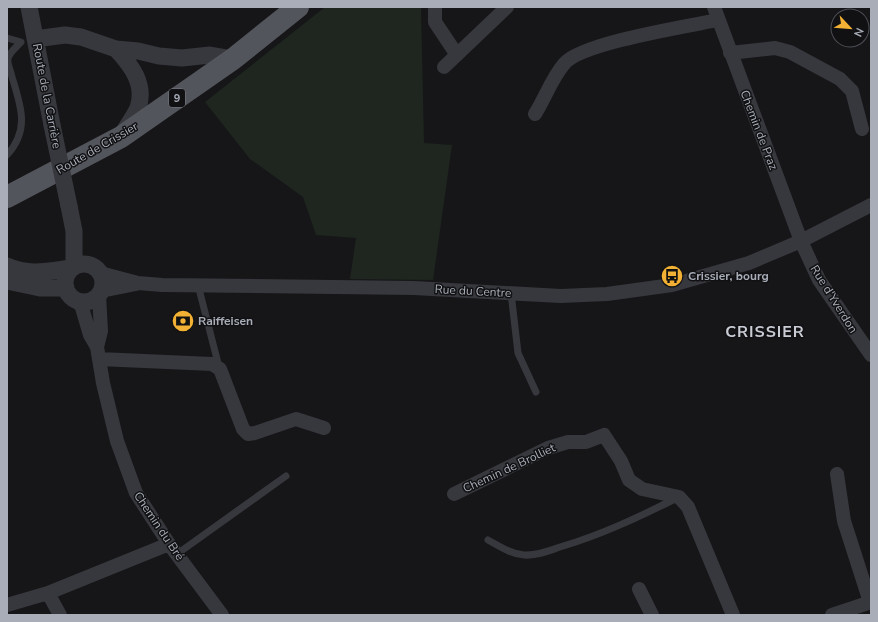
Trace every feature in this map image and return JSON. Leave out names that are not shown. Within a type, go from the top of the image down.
[{"type":"main road","name":"Route de Crissier","points":[[7,197],[121,137],[233,59],[298,7]]},
{"type":"street","name":"Route de la Carrière","points":[[29,7],[28,40],[52,126],[74,232],[84,268]]},
{"type":"street","points":[[435,7],[435,22],[457,55]]},
{"type":"street","points":[[444,67],[507,7]]},
{"type":"street","name":"Chemin de Praz","points":[[535,114],[564,63],[578,54],[613,42],[716,13],[801,241]]},
{"type":"street","points":[[28,40],[64,35],[81,37],[116,49],[182,58],[210,55],[233,59]]},
{"type":"street","points":[[730,53],[775,48],[790,52],[840,79],[852,91],[862,129]]},
{"type":"street","points":[[116,49],[131,65],[138,79],[140,95],[138,107],[121,137]]},
{"type":"street","name":"Rue du Centre","points":[[100,293],[138,284],[406,288],[561,296],[607,294],[668,285],[749,263],[801,241],[871,205]]},
{"type":"street","name":"Rue d'Yverdon","points":[[801,241],[819,280],[871,355]]},
{"type":"street","points":[[7,266],[30,273],[84,268],[103,282],[100,293],[88,302],[80,302],[69,294],[65,281],[84,268]]},
{"type":"street","name":"Rue du Centre","points":[[84,268],[138,284]]},
{"type":"street","points":[[7,281],[40,288],[66,288]]},
{"type":"street","name":"Chemin du Bré","points":[[98,353],[101,331],[100,293]]},
{"type":"street","name":"Chemin du Bré","points":[[80,302],[90,335],[98,353],[117,441],[136,493],[173,549],[222,615]]},
{"type":"street","points":[[98,353],[212,364],[220,369],[243,429],[248,434],[256,433],[296,419],[324,428]]},
{"type":"street","name":"Chemin de Brolliet","points":[[454,494],[548,448],[568,442],[586,442],[604,435],[621,461],[629,480],[642,489],[679,497]]},
{"type":"street","points":[[837,474],[844,521],[851,547],[871,602],[840,614]]},
{"type":"street","points":[[679,497],[688,507],[733,615]]},
{"type":"street","points":[[7,606],[173,549]]},
{"type":"street","points":[[639,589],[652,615]]},
{"type":"street","points":[[48,593],[60,615]]},
{"type":"lane","points":[[7,38],[28,40]]},
{"type":"lane","points":[[7,155],[18,140],[22,129],[20,103],[8,60],[10,53],[28,40]]},
{"type":"lane","points":[[198,285],[220,369]]},
{"type":"lane","points":[[511,293],[518,353],[536,392]]},
{"type":"lane","points":[[173,549],[286,476]]},
{"type":"lane","points":[[488,540],[514,553],[526,555],[540,554],[627,523],[679,497]]},
{"type":"shaded area","points":[[325,7],[421,7],[424,143],[452,145],[433,280],[350,279],[356,238],[316,235],[303,197],[250,159],[205,102]]},
{"type":"place","name":"Crissier, bourg","points":[[672,276]]},
{"type":"place","name":"Raiffeisen","points":[[183,321]]},
{"type":"district","name":"CRISSIER","points":[[765,332]]}]
